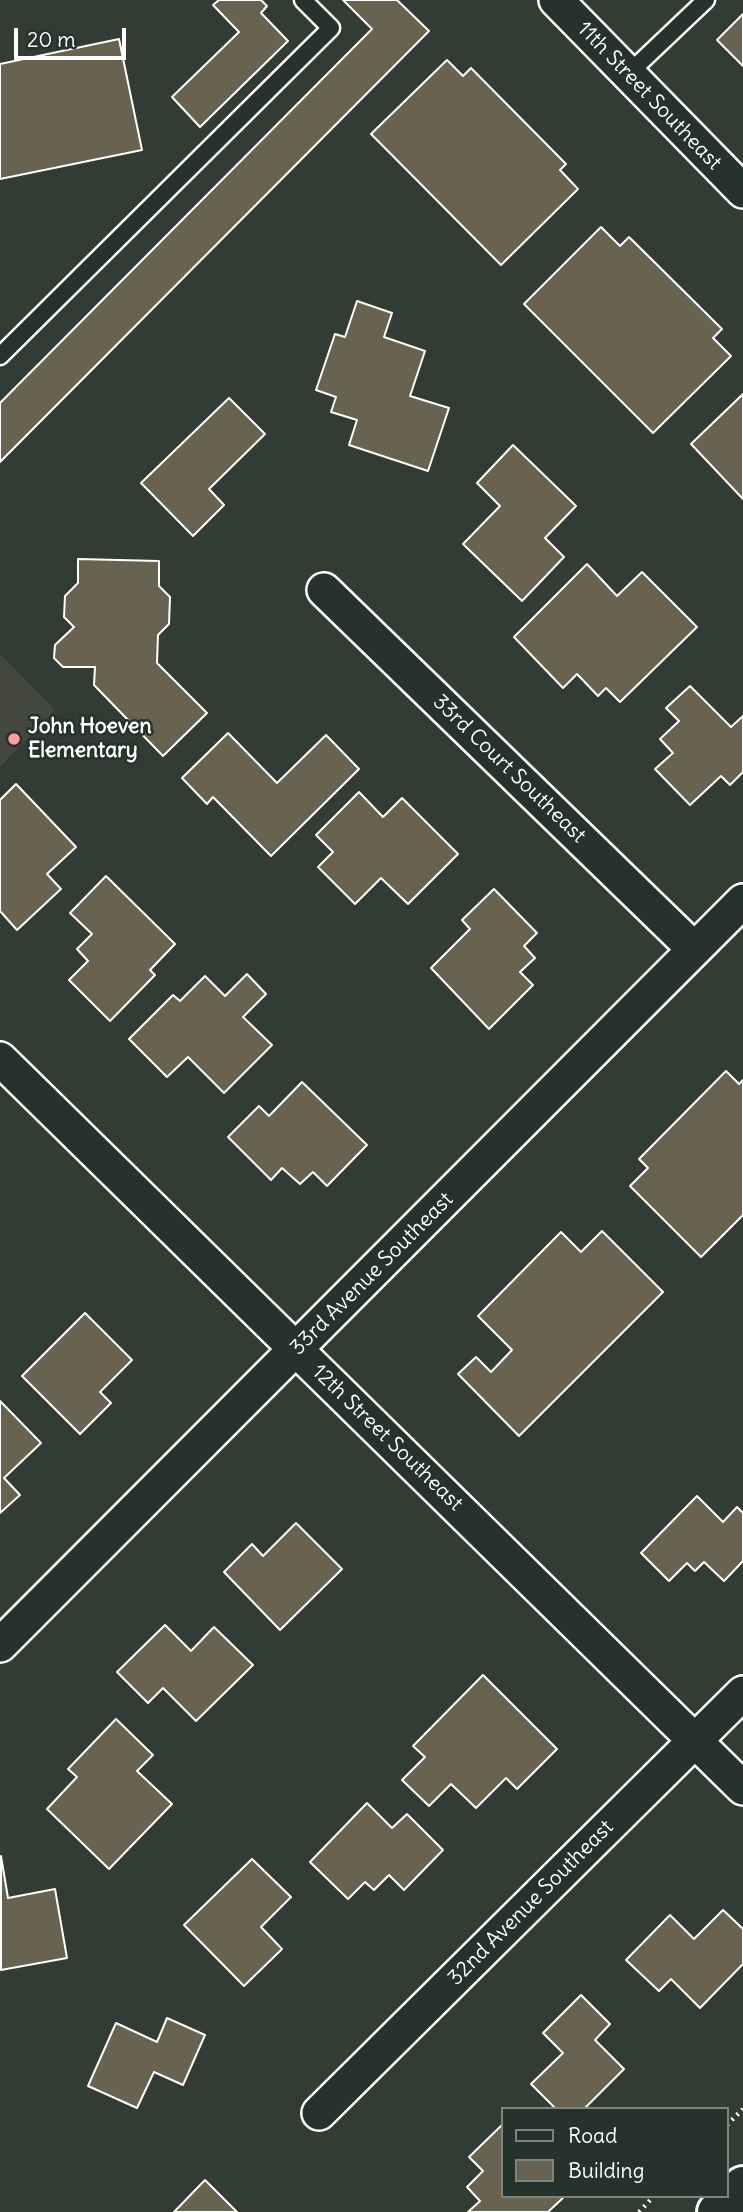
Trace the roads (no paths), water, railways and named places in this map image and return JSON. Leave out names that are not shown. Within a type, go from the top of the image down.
[{"type":"street","name":"11th Street Southeast","points":[[556,0],[743,191]]},
{"type":"street","name":"33rd Court Southeast","points":[[324,590],[694,949]]},
{"type":"street","name":"33rd Avenue Southeast","points":[[0,1645],[743,901]]},
{"type":"street","name":"12th Street Southeast","points":[[0,1059],[743,1788]]},
{"type":"street","name":"32nd Avenue Southeast","points":[[319,2113],[743,1693]]},
{"type":"street","points":[[717,2212],[743,2186]]},
{"type":"lane","points":[[0,356],[331,28],[303,0]]},
{"type":"lane","points":[[628,74],[706,0]]},
{"type":"place","name":"John Hoeven Elementary","points":[[14,739]]}]
